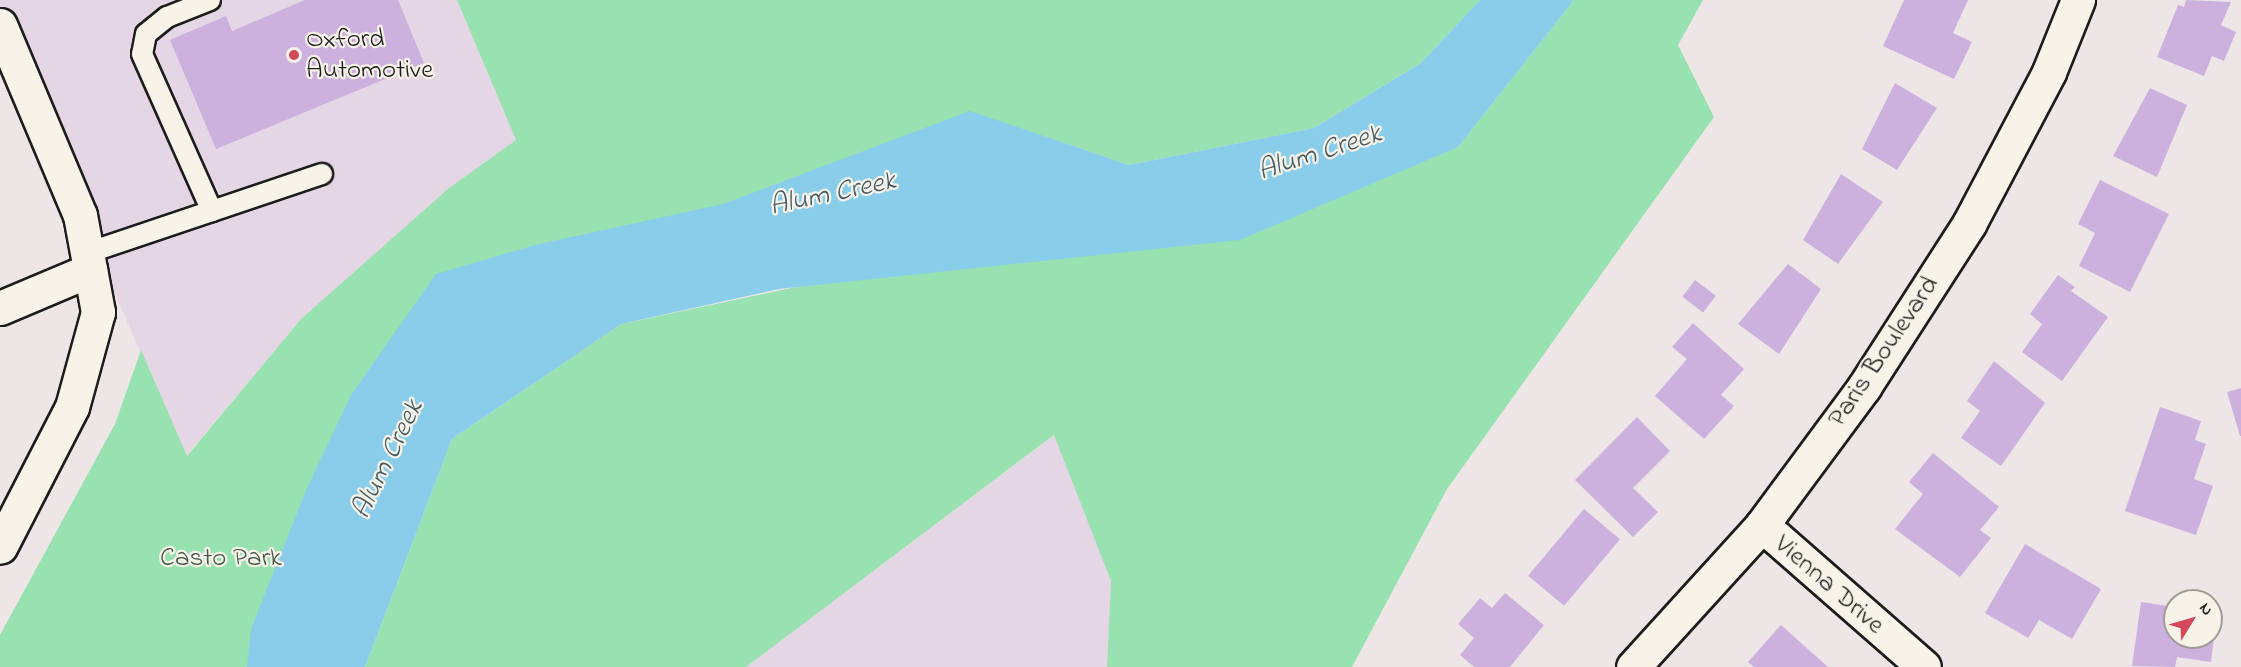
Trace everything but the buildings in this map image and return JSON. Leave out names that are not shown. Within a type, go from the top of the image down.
[{"type":"street","name":"Paris Boulevard","points":[[1633,667],[1762,525],[1864,387],[1969,224],[2049,72],[2079,0]]},
{"type":"street","points":[[0,25],[80,215],[98,312],[72,407],[0,547]]},
{"type":"street","points":[[0,308],[89,262]]},
{"type":"street","name":"Vienna Drive","points":[[1762,525],[1924,667]]},
{"type":"lane","points":[[210,0],[167,17],[146,33],[142,54],[212,211]]},
{"type":"lane","points":[[89,262],[212,211],[322,174]]},
{"type":"shaded area","points":[[0,0],[457,0],[516,140],[449,188],[301,319],[186,456],[0,32]]},
{"type":"shaded area","points":[[1055,435],[1111,581],[1107,667],[746,667]]},
{"type":"green space","name":"Casto Park","points":[[457,0],[1480,0],[1421,63],[1314,128],[1129,165],[1010,125],[776,184],[447,314],[330,667],[0,667],[0,635],[115,424],[141,350],[187,456],[301,319],[449,188],[516,140]]},
{"type":"green space","points":[[1574,0],[1703,0],[1678,45],[1714,117],[1447,489],[1352,667],[1107,667],[1111,581],[1054,435],[746,667],[365,667],[452,439],[621,324],[1458,147]]},
{"type":"water","name":"Alum Creek","points":[[1480,0],[1574,0],[1458,147],[1240,240],[779,289],[621,324],[452,439],[365,667],[247,667],[251,629],[307,488],[351,395],[436,274],[535,245],[723,204],[970,111],[1129,165],[1314,128],[1421,63]]},
{"type":"place","name":"Oxford Automotive","points":[[294,55]]}]
